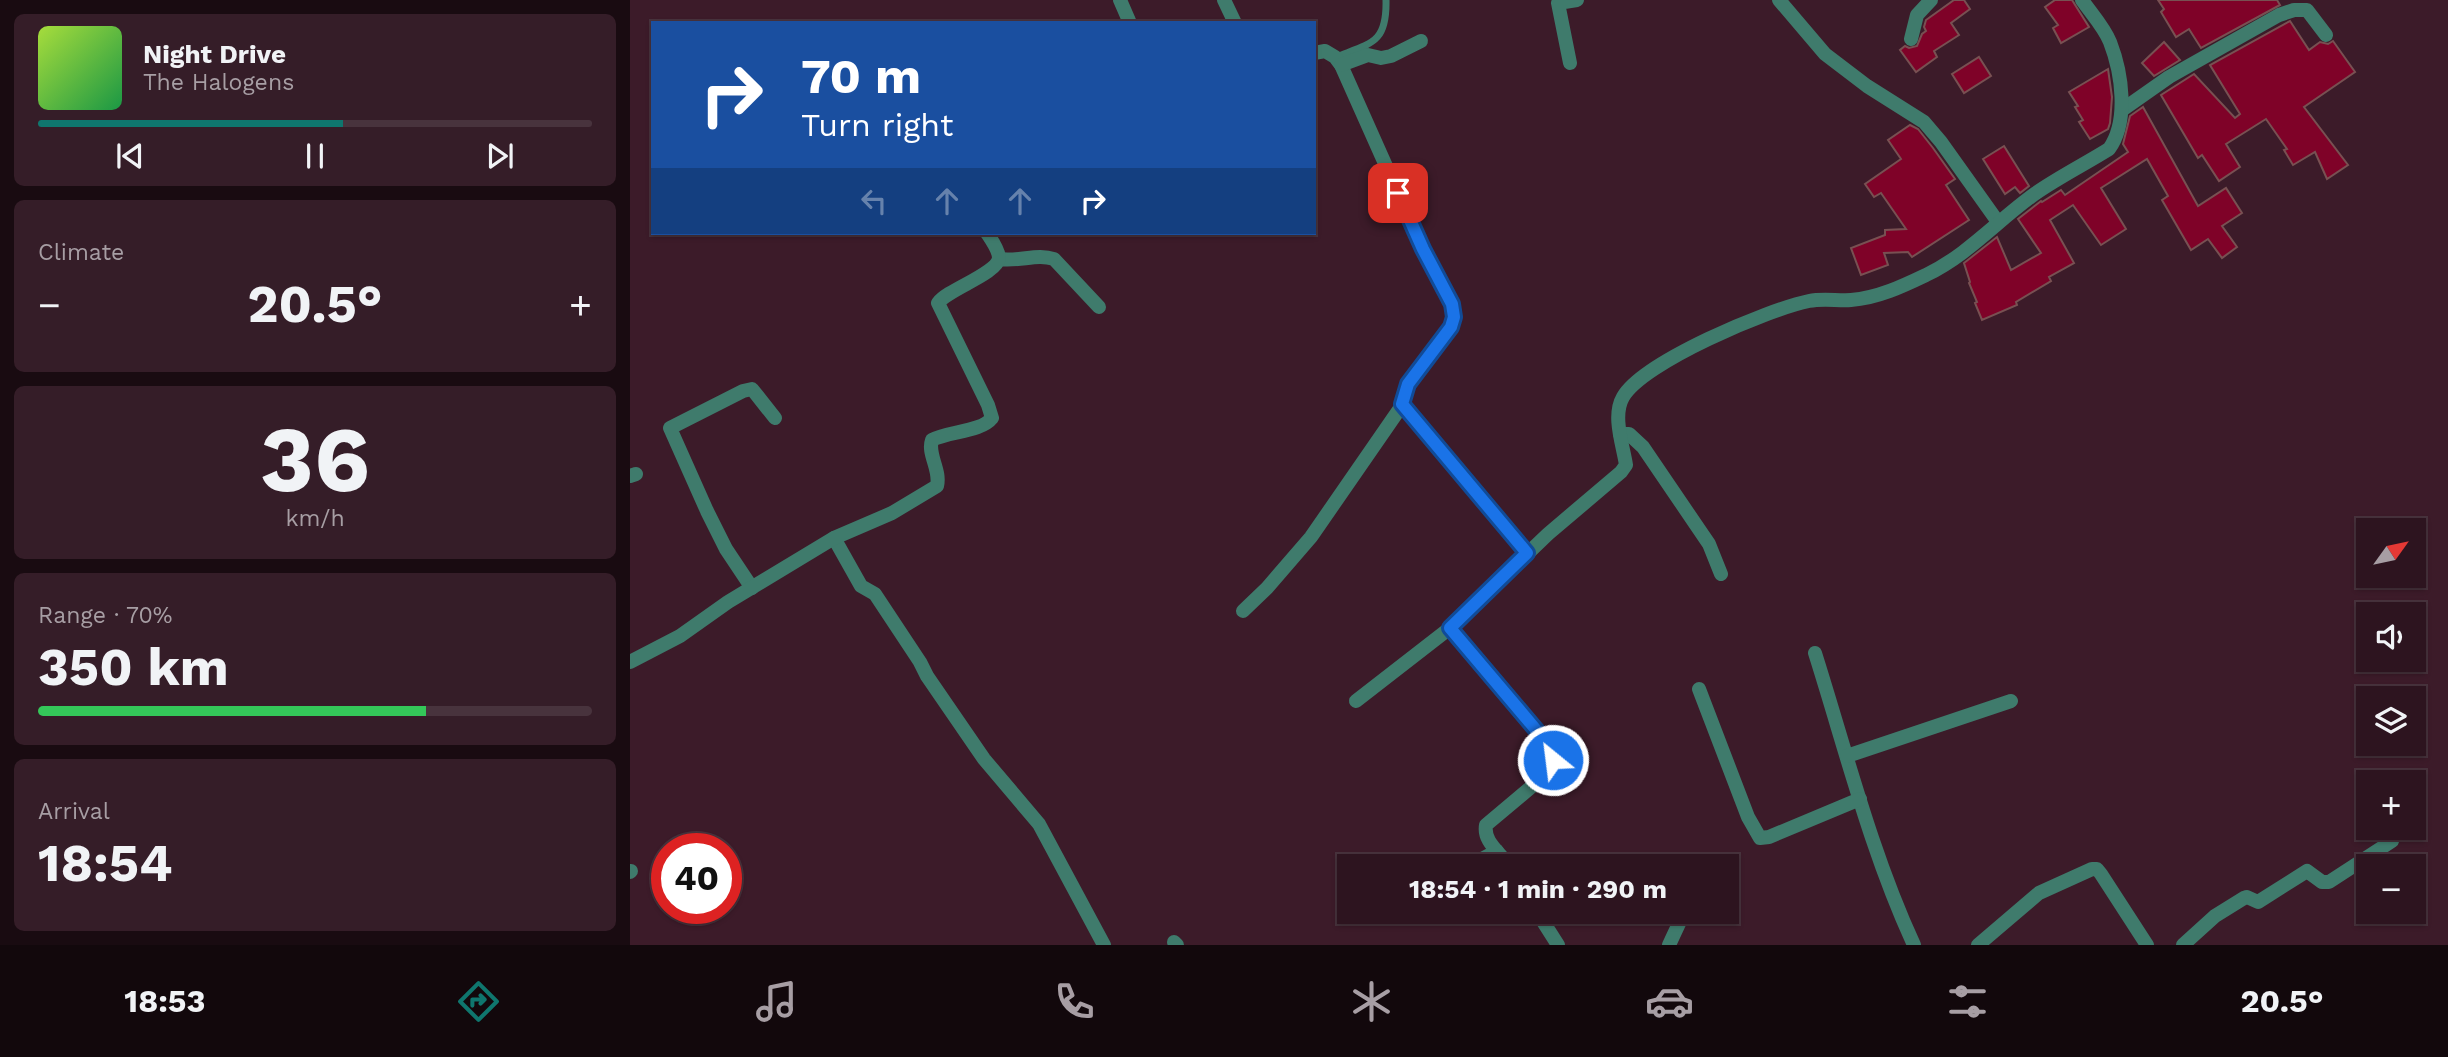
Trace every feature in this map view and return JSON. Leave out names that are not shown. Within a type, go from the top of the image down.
[{"type":"street","points":[[1120,0],[1129,21]]},
{"type":"street","points":[[1224,0],[1234,21]]},
{"type":"street","points":[[1570,63],[1557,2],[1577,0]]},
{"type":"street","points":[[1779,0],[1825,54],[1867,86],[1924,122],[1998,222]]},
{"type":"street","points":[[1911,38],[1917,16],[1931,0]]},
{"type":"street","points":[[1356,701],[1450,628],[1527,553],[1621,472],[1626,465],[1620,434],[1620,407],[1623,397],[1656,368],[1682,352],[1743,324],[1811,300],[1854,300],[1901,287],[1957,258],[2037,192],[2109,149],[2117,138],[2122,110],[2117,68],[2109,40],[2082,0]]},
{"type":"street","points":[[2122,110],[2194,62],[2279,15],[2291,5],[2307,10],[2326,36]]},
{"type":"street","points":[[1338,61],[1368,55],[1381,58],[1391,56],[1421,41]]},
{"type":"street","points":[[1243,611],[1267,588],[1311,537],[1402,404],[1408,384],[1451,327],[1454,317],[1446,292],[1423,249],[1338,61],[1325,51],[1316,53]]},
{"type":"street","points":[[988,235],[999,259]]},
{"type":"street","points":[[999,259],[1012,261],[1046,256],[1054,259],[1099,307]]},
{"type":"street","points":[[630,662],[680,636],[707,615],[834,538],[892,513],[937,486],[939,478],[930,449],[932,440],[982,426],[992,418],[938,303],[943,297],[984,273],[999,259]]},
{"type":"street","points":[[752,588],[726,549],[670,428],[752,389],[775,418]]},
{"type":"street","points":[[1402,404],[1527,553]]},
{"type":"street","points":[[1620,434],[1629,434],[1643,447],[1709,544],[1721,574]]},
{"type":"street","points":[[834,538],[861,586],[875,594],[984,760],[1039,824],[1104,945]]},
{"type":"street","points":[[1450,628],[1525,715],[1552,754],[1553,760],[1543,777],[1486,825],[1487,840],[1500,854]]},
{"type":"street","points":[[1815,653],[1874,844],[1914,945]]},
{"type":"street","points":[[1699,689],[1748,817],[1760,838],[1769,837],[1860,799]]},
{"type":"street","points":[[1847,756],[2011,701]]},
{"type":"street","points":[[2183,945],[2215,916],[2244,898],[2258,902],[2307,871],[2322,882],[2329,881],[2392,841]]},
{"type":"street","points":[[1490,854],[1497,850]]},
{"type":"street","points":[[1978,945],[2039,894],[2092,869],[2097,869],[2101,874],[2147,945]]},
{"type":"street","points":[[1545,924],[1558,945]]},
{"type":"street","points":[[1669,945],[1679,924]]},
{"type":"lane","points":[[1338,61],[1377,39],[1383,31],[1386,0]]},
{"type":"building","points":[[1954,0],[1964,0],[1970,9],[1951,23],[1959,35],[1934,51],[1937,57],[1916,72],[1900,50],[1905,46],[1917,46],[1926,31],[1926,20]]},
{"type":"building","points":[[2055,0],[2072,0],[2089,27],[2061,43],[2053,28],[2058,25],[2045,7]]},
{"type":"building","points":[[2158,0],[2277,0],[2280,5],[2201,48],[2189,29],[2176,37],[2161,12],[2164,9]]},
{"type":"building","points":[[2290,21],[2309,50],[2320,42],[2328,44],[2333,41],[2355,72],[2304,107],[2348,165],[2327,179],[2315,152],[2293,165],[2284,150],[2287,149],[2266,119],[2226,144],[2240,167],[2219,181],[2202,155],[2198,158],[2161,95],[2194,74],[2235,118],[2240,114],[2210,65]]},
{"type":"building","points":[[2164,42],[2180,60],[2154,76],[2142,63]]},
{"type":"building","points":[[1979,57],[1991,76],[1964,93],[1952,74]]},
{"type":"building","points":[[2108,69],[2112,97],[2110,123],[2108,129],[2090,139],[2079,122],[2083,120],[2069,92]]},
{"type":"building","points":[[2143,107],[2198,206],[2226,188],[2242,213],[2222,226],[2237,247],[2222,258],[2208,239],[2191,250],[2162,200],[2168,196],[2147,159],[2101,188],[2126,229],[2101,245],[2073,205],[2050,220],[2074,263],[2049,277],[2051,281],[2016,302],[2017,305],[1982,320],[1964,263],[1997,237],[2011,270],[2041,253],[2018,219],[2061,190],[2065,195],[2128,152],[2123,144],[2130,116]]},
{"type":"building","points":[[1910,125],[1918,129],[1955,179],[1946,185],[1969,220],[1912,257],[1908,252],[1884,253],[1888,265],[1861,275],[1851,248],[1885,235],[1885,230],[1906,229],[1881,193],[1874,197],[1865,184],[1901,159],[1888,140]]},
{"type":"building","points":[[2004,146],[2029,186],[2020,193],[2015,187],[2005,194],[1983,159]]},
{"type":"route","points":[[1398,193],[1452,304],[1454,317],[1451,327],[1408,384],[1402,404],[1527,553],[1450,628],[1543,738],[1553,760]]}]
